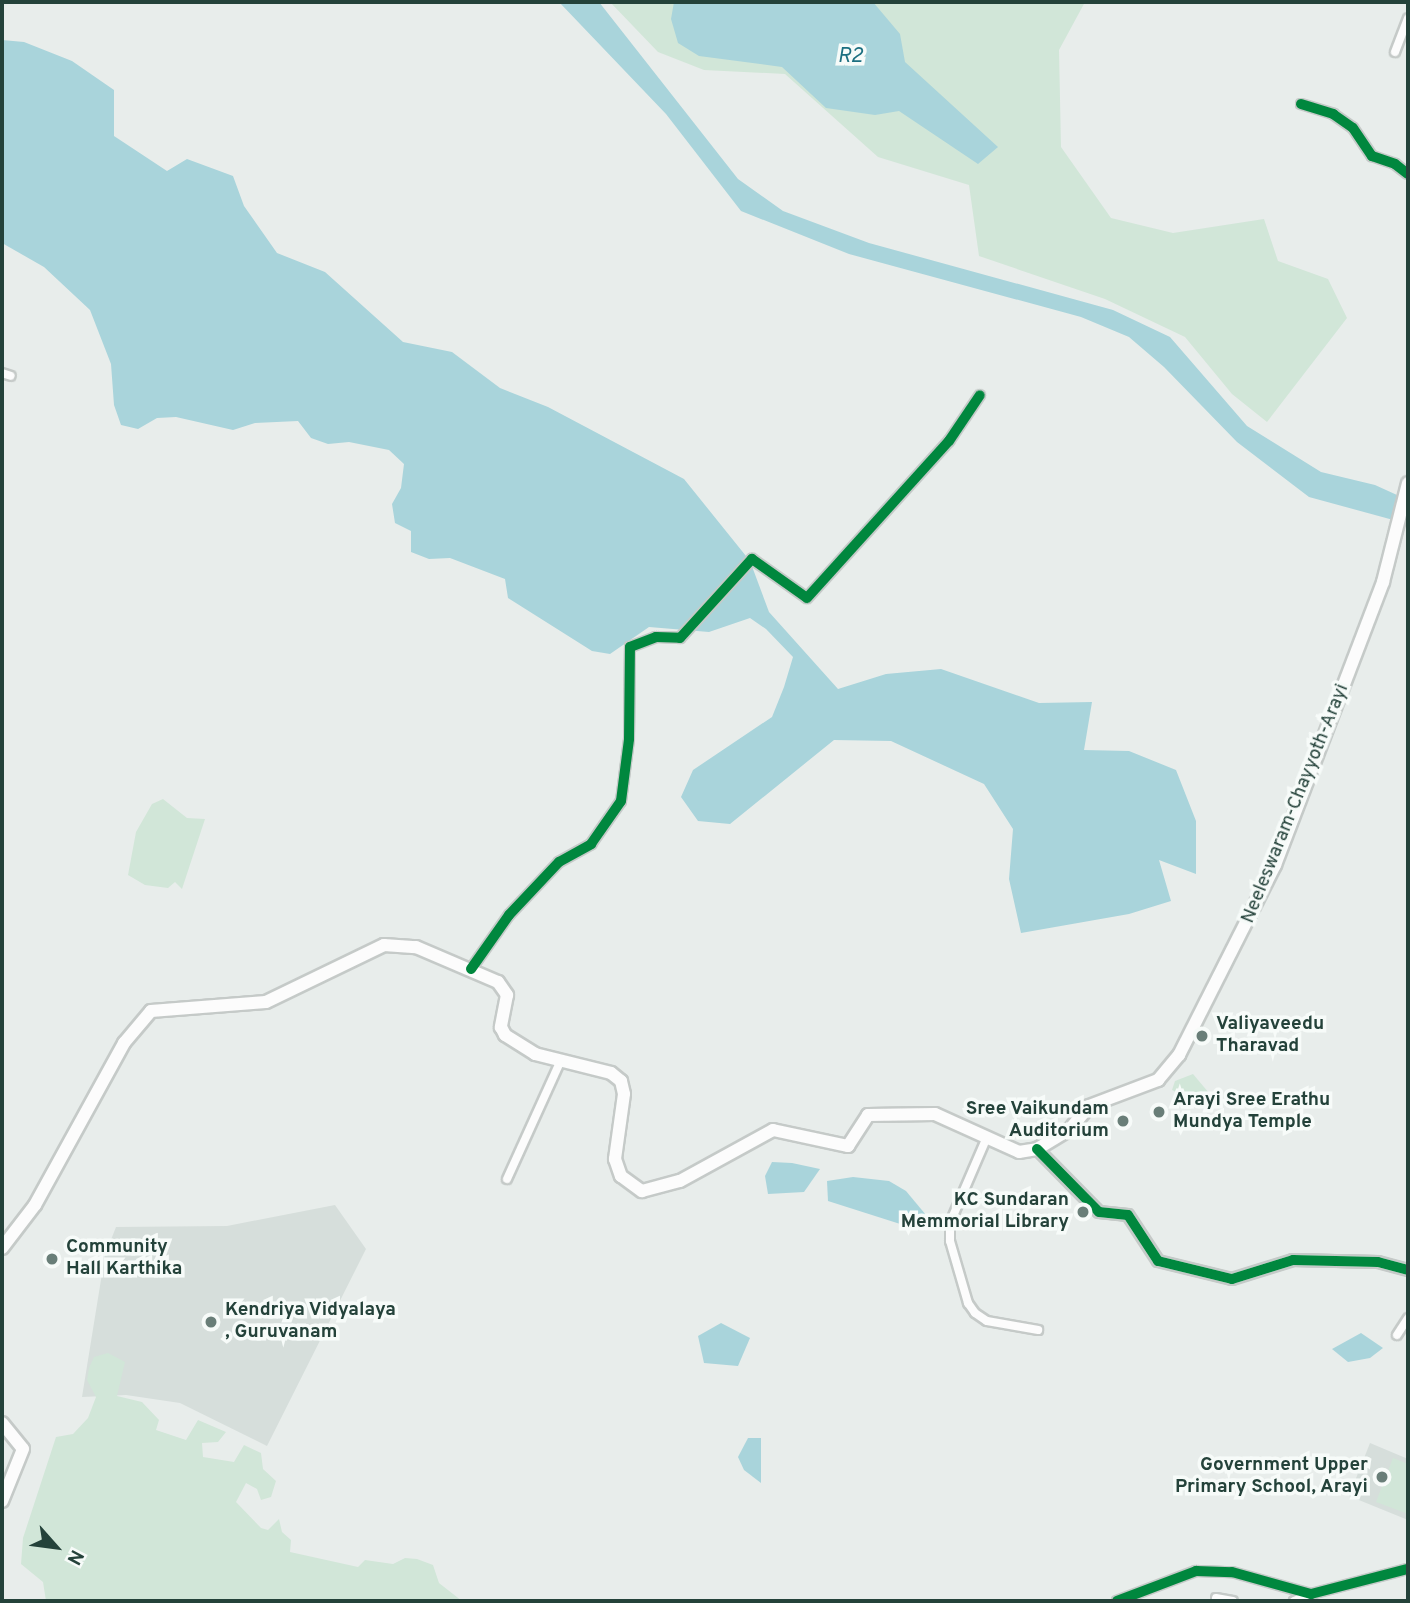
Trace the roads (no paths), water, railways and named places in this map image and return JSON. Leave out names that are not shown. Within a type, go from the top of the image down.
[{"type":"main road","name":"Neeleswaram-Chayyoth-Arayi","points":[[1037,1149],[1070,1129],[1089,1105],[1158,1080],[1172,1068],[1238,947],[1275,865],[1390,560],[1408,484]]},
{"type":"main road","points":[[2,1248],[35,1205],[124,1043],[151,1010],[266,1002],[384,945],[416,947],[471,969],[506,990],[500,1027],[505,1035],[536,1054],[559,1062],[611,1073],[621,1081],[624,1094],[615,1159],[621,1176],[642,1191],[680,1181],[773,1130],[848,1146],[868,1115],[935,1114],[1019,1152],[1037,1149]]},
{"type":"main road","points":[[2,1423],[23,1449],[2,1501]]},
{"type":"street","points":[[1395,52],[1408,18]]},
{"type":"street","points":[[1301,104],[1333,114],[1353,128],[1372,156],[1395,164],[1408,174]]},
{"type":"street","points":[[471,969],[509,915],[559,862],[591,844],[621,800],[629,739],[630,647],[656,637],[680,638],[752,559],[807,598],[949,441],[980,395]]},
{"type":"street","points":[[507,1179],[559,1062]]},
{"type":"street","points":[[987,1137],[950,1223],[950,1241],[968,1303],[975,1313],[987,1321],[1038,1331]]},
{"type":"street","points":[[1037,1149],[1100,1212],[1128,1216],[1158,1261],[1232,1279],[1293,1260],[1378,1262],[1408,1270]]},
{"type":"street","points":[[1397,1335],[1408,1318]]},
{"type":"street","points":[[1294,1601],[1311,1594],[1408,1569]]},
{"type":"street","points":[[1117,1601],[1196,1571],[1232,1572],[1311,1594]]},
{"type":"street","points":[[1216,1598],[1233,1601]]},
{"type":"water","points":[[559,2],[599,2],[738,179],[783,211],[869,243],[1113,310],[1170,337],[1247,426],[1321,472],[1375,485],[1408,500],[1408,524],[1309,497],[1237,442],[1164,367],[1129,337],[1081,317],[849,254],[741,211],[666,114]]},
{"type":"water","name":"R2","points":[[674,2],[873,2],[900,34],[905,62],[998,147],[978,164],[899,111],[875,115],[826,108],[782,67],[699,56],[678,43],[671,19]]},
{"type":"water","points":[[2,40],[24,42],[72,61],[114,90],[114,136],[167,171],[187,159],[233,176],[244,206],[277,253],[325,272],[403,342],[452,352],[500,388],[548,407],[684,479],[750,561],[769,612],[838,689],[886,674],[941,669],[1039,703],[1092,702],[1084,750],[1129,751],[1176,770],[1196,821],[1196,874],[1159,860],[1171,901],[1129,914],[1021,933],[1009,879],[1013,829],[984,784],[891,741],[834,740],[730,824],[698,821],[681,797],[693,770],[772,717],[793,657],[766,629],[750,618],[709,632],[649,627],[610,654],[592,651],[508,598],[505,579],[450,558],[429,559],[411,552],[411,531],[395,523],[392,504],[401,488],[404,464],[389,450],[349,442],[328,444],[311,438],[298,421],[255,423],[233,430],[176,417],[157,418],[138,429],[121,425],[114,405],[111,364],[90,310],[44,267],[2,243]]},
{"type":"water","points":[[772,1162],[820,1169],[804,1192],[768,1194],[765,1176]]},
{"type":"water","points":[[853,1177],[889,1181],[906,1191],[931,1221],[919,1230],[828,1201],[827,1181]]},
{"type":"water","points":[[721,1323],[750,1338],[738,1366],[704,1363],[698,1336]]},
{"type":"water","points":[[1361,1333],[1383,1348],[1370,1358],[1348,1362],[1332,1349]]},
{"type":"water","points":[[748,1438],[761,1438],[761,1483],[744,1470],[738,1457]]},
{"type":"place","name":"Valiyaveedu Tharavad","points":[[1202,1036]]},
{"type":"place","name":"Arayi Sree Erathu Mundya Temple","points":[[1159,1112]]},
{"type":"place","name":"Sree Vaikundam Auditorium","points":[[1123,1121]]},
{"type":"place","name":"KC Sundaran Memmorial Library","points":[[1083,1212]]},
{"type":"place","name":"Community Hall Karthika","points":[[52,1259]]},
{"type":"place","name":"Kendriya Vidyalaya , Guruvanam","points":[[211,1322]]},
{"type":"place","name":"Government Upper Primary School, Arayi","points":[[1382,1477]]}]
